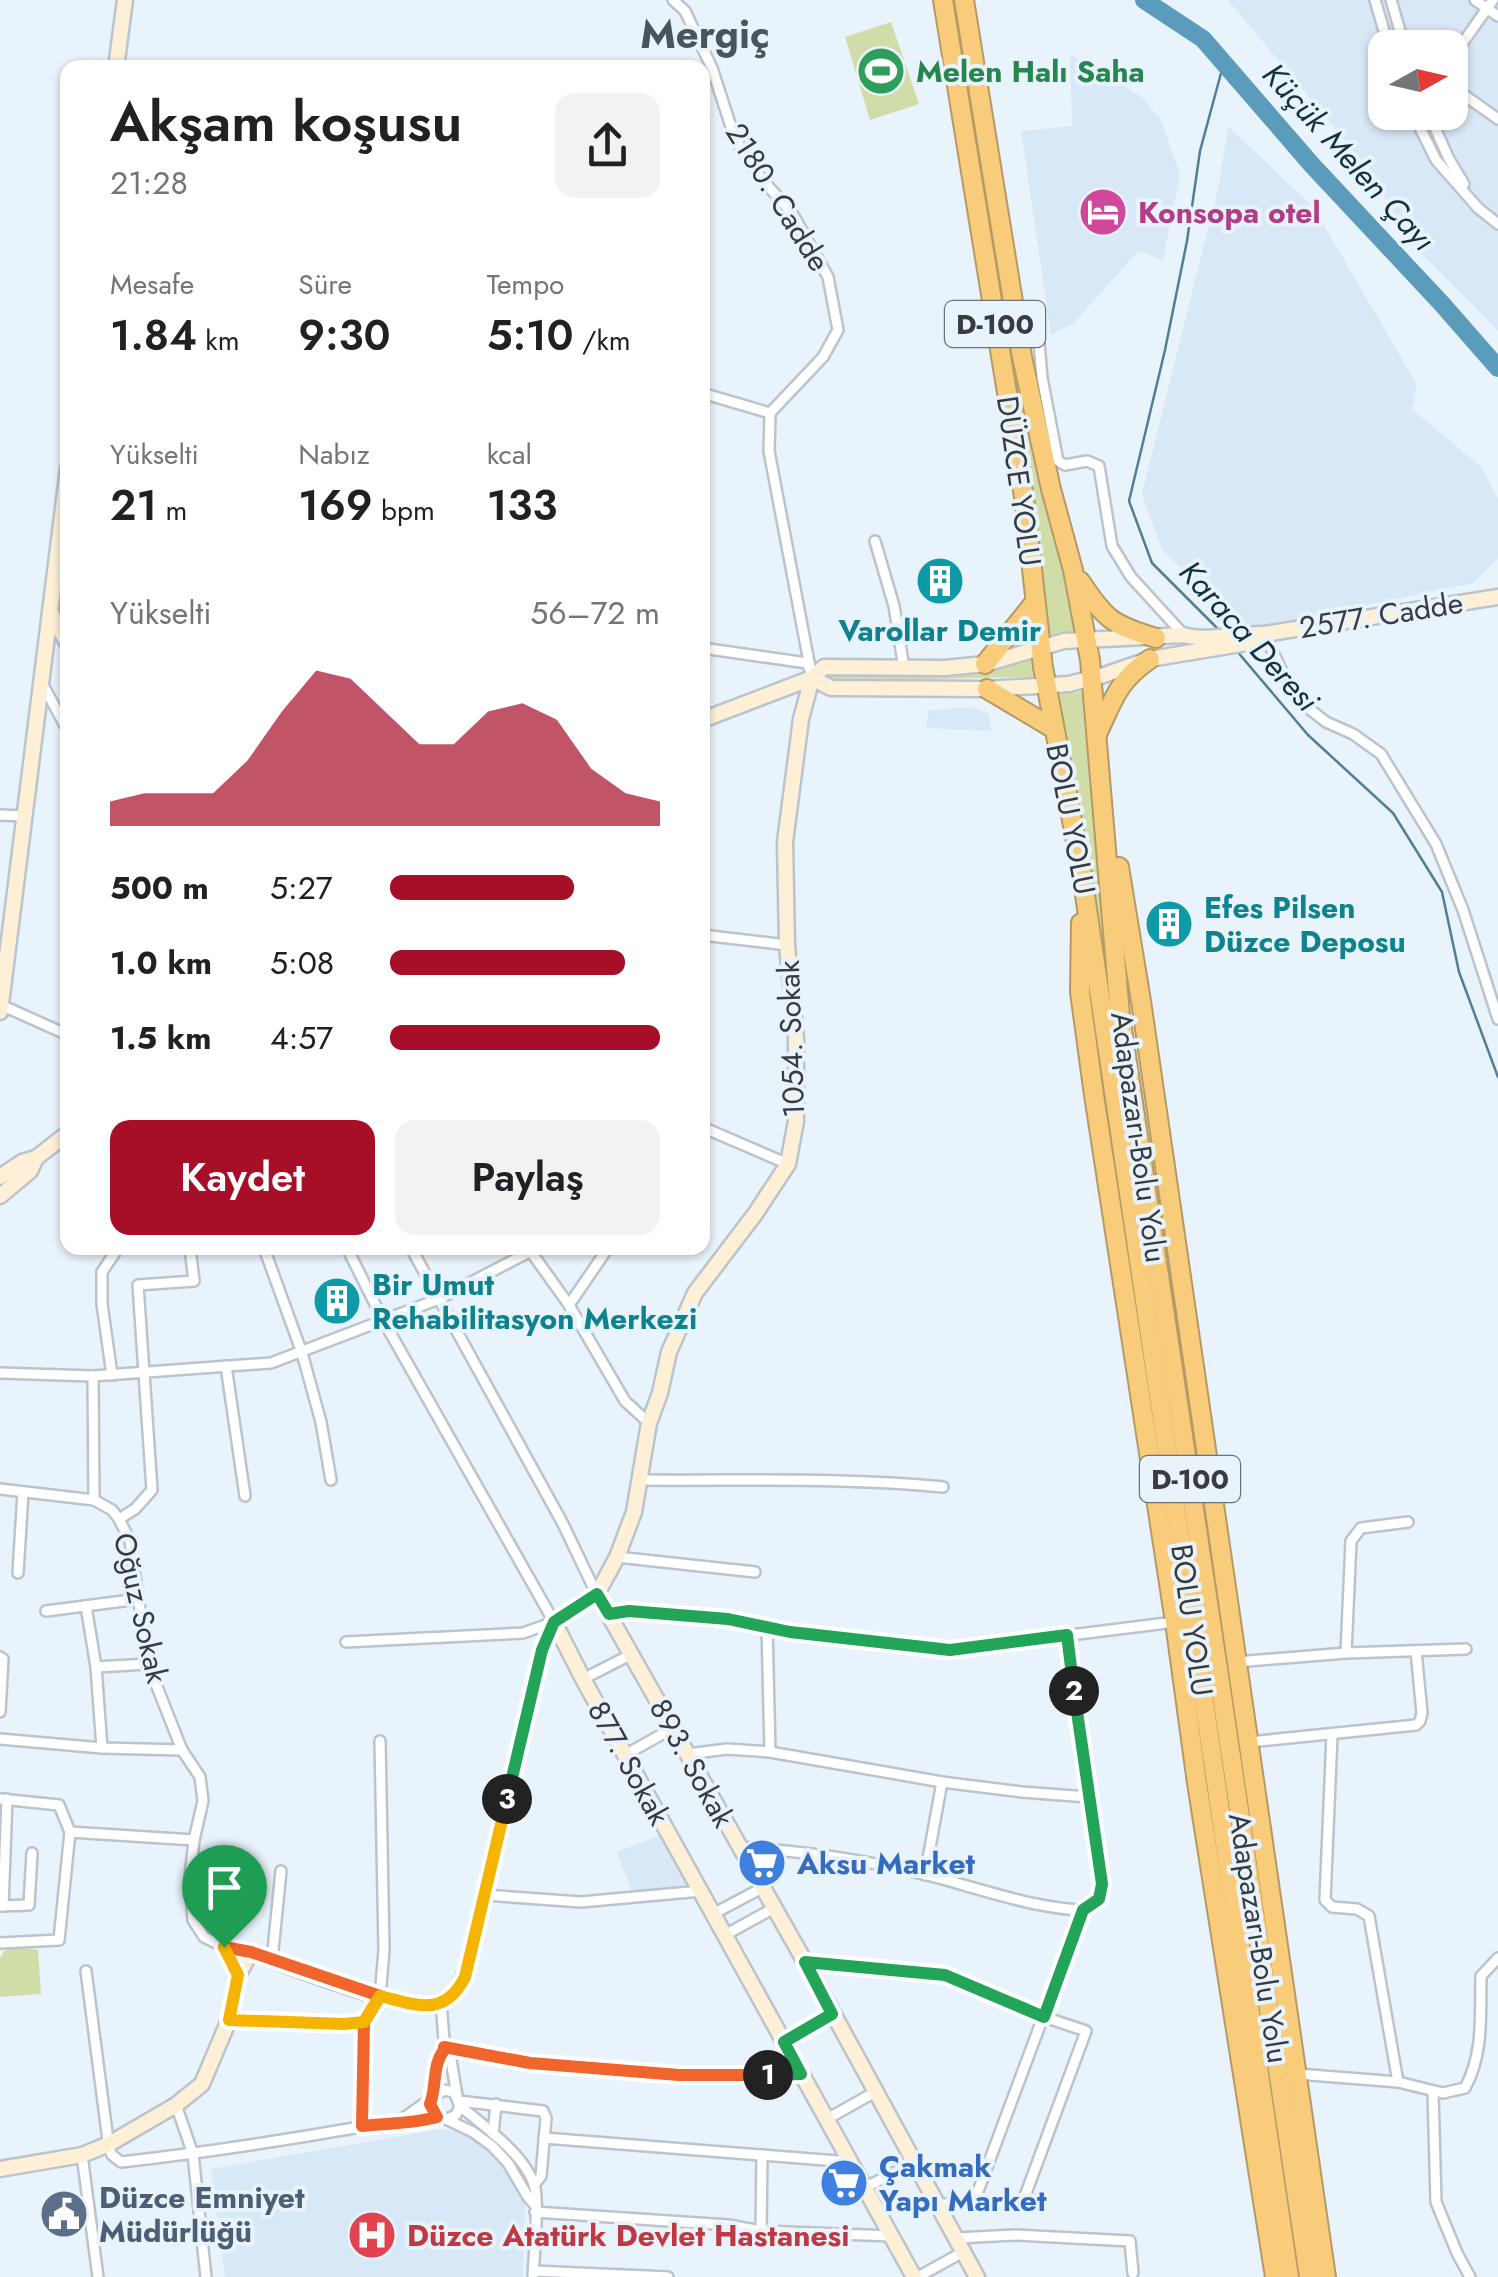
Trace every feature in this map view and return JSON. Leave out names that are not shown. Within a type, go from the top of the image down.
[{"type":"highway","name":"DÜZCE YOLU","points":[[943,0],[1024,497],[1043,666]]},
{"type":"highway","name":"Adapazarı-Bolu Yolu","points":[[964,0],[1022,357],[1073,570],[1092,678],[1123,1035],[1309,2277]]},
{"type":"highway","points":[[1073,570],[1098,608],[1122,628],[1156,638]]},
{"type":"highway","points":[[985,664],[1035,602]]},
{"type":"highway","points":[[1098,733],[1130,672],[1150,658]]},
{"type":"highway","name":"BOLU YOLU","points":[[1043,666],[1081,868],[1289,2277]]},
{"type":"highway","points":[[987,688],[1054,730]]},
{"type":"highway","points":[[1103,798],[1141,1001],[1326,2277]]},
{"type":"highway","points":[[1081,868],[1080,992],[1196,1783],[1275,2277]]},
{"type":"street","points":[[117,60],[125,0]]},
{"type":"street","name":"2180. Cadde","points":[[673,0],[686,11],[708,60]]},
{"type":"street","points":[[1375,0],[1384,30]]},
{"type":"street","points":[[1392,0],[1400,30]]},
{"type":"street","points":[[1475,0],[1490,4],[1498,16]]},
{"type":"street","points":[[1468,35],[1490,4]]},
{"type":"street","name":"2180. Cadde","points":[[710,64],[734,139],[792,213],[828,278],[838,330],[823,357],[770,413]]},
{"type":"street","points":[[1468,97],[1498,119]]},
{"type":"street","points":[[1421,130],[1436,160],[1478,208],[1498,224]]},
{"type":"street","points":[[1436,130],[1478,208]]},
{"type":"street","points":[[1038,330],[1042,378],[1058,460],[1066,465],[1086,461],[1099,466],[1112,546],[1131,577],[1195,641]]},
{"type":"street","points":[[710,395],[770,413],[769,451],[812,678]]},
{"type":"street","points":[[0,1012],[60,532]]},
{"type":"street","points":[[875,541],[894,606],[904,668]]},
{"type":"street","name":"2577. Cadde","points":[[1195,641],[1253,636],[1498,596]]},
{"type":"street","points":[[50,611],[60,629]]},
{"type":"street","points":[[1253,636],[1303,704],[1381,754],[1436,844],[1463,910],[1498,1019]]},
{"type":"street","points":[[710,649],[808,664],[812,678],[831,688],[987,688],[1043,666],[1064,641],[1195,641]]},
{"type":"street","points":[[710,717],[812,678],[824,667],[1043,666],[1069,684],[1195,641]]},
{"type":"street","name":"1054. Sokak","points":[[597,1594],[617,1557],[634,1512],[649,1423],[669,1352],[695,1292],[788,1164],[796,1121],[796,1038],[787,945],[785,842],[802,718],[812,678]]},
{"type":"street","points":[[41,682],[60,716]]},
{"type":"street","points":[[0,815],[25,816]]},
{"type":"street","points":[[710,937],[787,945]]},
{"type":"street","points":[[1,1005],[60,1031]]},
{"type":"street","points":[[710,1130],[788,1164]]},
{"type":"street","points":[[0,1177],[36,1158],[60,1139]]},
{"type":"street","points":[[0,1196],[30,1171],[36,1158]]},
{"type":"street","points":[[112,1376],[102,1304],[102,1272],[113,1255]]},
{"type":"street","points":[[120,1518],[135,1509],[152,1490],[138,1285],[194,1280],[191,1255]]},
{"type":"street","points":[[267,1255],[302,1353],[332,1480]]},
{"type":"street","name":"877. Sokak","points":[[350,1255],[916,2277]]},
{"type":"street","name":"893. Sokak","points":[[416,1255],[597,1594],[938,2204],[973,2276]]},
{"type":"street","points":[[0,1373],[112,1376],[271,1363],[439,1299],[519,1255]]},
{"type":"street","points":[[534,1255],[625,1402],[649,1423]]},
{"type":"street","points":[[568,1305],[603,1255]]},
{"type":"street","points":[[226,1366],[245,1496]]},
{"type":"street","points":[[93,1376],[94,1500]]},
{"type":"street","points":[[640,1480],[870,1482],[944,1487]]},
{"type":"street","name":"Oğuz Sokak","points":[[0,1489],[94,1500],[120,1518],[130,1541],[148,1664],[182,1750],[200,1777],[203,1802],[190,1878],[194,1920],[204,1937],[224,1947],[238,1975]]},
{"type":"street","points":[[18,1573],[24,1492]]},
{"type":"street","points":[[1346,1653],[1351,1541],[1362,1528],[1408,1522]]},
{"type":"street","points":[[617,1557],[755,1572]]},
{"type":"street","points":[[346,1642],[524,1633],[554,1622],[597,1594]]},
{"type":"street","points":[[46,1611],[139,1599]]},
{"type":"street","points":[[86,1606],[96,1667],[102,1748]]},
{"type":"street","points":[[609,1614],[629,1611],[728,1619],[790,1632],[950,1650],[1175,1622]]},
{"type":"street","points":[[224,1947],[251,1952],[380,1996],[428,2006],[441,2004],[458,1989],[465,1977],[542,1650],[554,1622]]},
{"type":"street","points":[[767,1626],[770,1752]]},
{"type":"street","points":[[974,2202],[1083,1910],[1099,1899],[1102,1884],[1067,1635]]},
{"type":"street","points":[[1236,1662],[1466,1649]]},
{"type":"street","points":[[1249,1742],[1413,1726],[1422,1713],[1416,1651]]},
{"type":"street","points":[[583,1679],[632,1654]]},
{"type":"street","points":[[0,1657],[0,1712]]},
{"type":"street","points":[[96,1667],[148,1664]]},
{"type":"street","points":[[625,1755],[674,1728]]},
{"type":"street","points":[[1332,1735],[1325,1900],[1332,1907],[1356,1909],[1369,1916],[1398,2082]]},
{"type":"street","points":[[0,1739],[182,1750]]},
{"type":"street","points":[[362,2126],[364,2022],[380,1996],[384,1950],[380,1741]]},
{"type":"street","points":[[688,1754],[728,1749],[770,1752],[942,1782],[1088,1797]]},
{"type":"street","points":[[925,1874],[942,1782]]},
{"type":"street","points":[[0,1943],[59,1940],[70,1832],[60,1806],[3,1799],[2,1906],[29,1905],[32,1853]]},
{"type":"street","points":[[70,1832],[194,1840]]},
{"type":"street","points":[[738,1847],[809,1852],[925,1874],[1059,1909],[1083,1910]]},
{"type":"street","points":[[272,1960],[282,1871]]},
{"type":"street","points":[[713,1914],[762,1888]]},
{"type":"street","points":[[485,1895],[581,1902],[700,1892]]},
{"type":"street","points":[[725,1935],[774,1908]]},
{"type":"street","points":[[0,2169],[82,2154],[109,2144],[202,2084],[229,2020],[238,1975],[251,1952]]},
{"type":"street","points":[[1298,2074],[1398,2082],[1443,2093],[1465,2088],[1475,2069],[1480,2037],[1480,1976],[1498,1958]]},
{"type":"street","points":[[805,1962],[945,1975],[1086,2031],[1022,2204],[938,2204]]},
{"type":"street","points":[[86,1971],[109,2144],[112,2155],[121,2162],[456,2115],[459,2101],[451,2060],[444,2049],[441,2004]]},
{"type":"street","points":[[784,2042],[832,2014]]},
{"type":"street","points":[[229,2020],[364,2022]]},
{"type":"street","points":[[444,2049],[530,2063],[679,2075],[801,2074]]},
{"type":"street","points":[[444,2049],[437,2059],[431,2108],[492,2146],[508,2163],[535,2208]]},
{"type":"street","points":[[399,2121],[444,2090],[525,2166],[534,2185],[534,2274],[668,2277]]},
{"type":"street","points":[[826,2119],[875,2092]]},
{"type":"street","points":[[1432,2092],[1436,2202],[1470,2277]]},
{"type":"street","points":[[459,2101],[543,2111],[546,2118],[541,2176],[534,2185]]},
{"type":"street","points":[[176,2104],[193,2154],[206,2277]]},
{"type":"street","points":[[493,2134],[496,2104]]},
{"type":"street","points":[[544,2138],[850,2162]]},
{"type":"street","points":[[82,2154],[98,2277]]},
{"type":"street","points":[[761,2232],[762,2156]]},
{"type":"street","points":[[866,2188],[913,2163]]},
{"type":"street","points":[[535,2208],[728,2225],[761,2232],[891,2236]]},
{"type":"street","points":[[916,2277],[960,2245],[1014,2235],[1130,2242],[1133,2273]]},
{"type":"shaded area","points":[[1228,0],[1498,0],[1498,331],[1418,250],[1362,161]]},
{"type":"shaded area","name":"Konsopa otel","points":[[1070,54],[1142,97],[1161,121],[1180,174],[1163,260],[1138,251],[1073,324],[1051,335],[1021,131],[1072,126]]},
{"type":"shaded area","points":[[1228,126],[1314,208],[1417,385],[1412,409],[1482,468],[1498,498],[1498,559],[1473,583],[1246,630],[1162,550],[1142,494],[1219,185]]},
{"type":"shaded area","points":[[973,707],[989,714],[991,731],[926,728],[929,710]]},
{"type":"shaded area","points":[[663,1834],[688,1885],[632,1892],[617,1852]]},
{"type":"shaded area","name":"Düzce Atatürk Devlet Hastanesi","points":[[441,2129],[467,2134],[496,2158],[525,2194],[523,2277],[225,2277],[211,2169]]},
{"type":"green space","points":[[950,0],[956,0],[1080,631],[1046,637]]},
{"type":"green space","name":"Melen Halı Saha","points":[[891,22],[919,104],[870,120],[845,37]]},
{"type":"green space","points":[[1032,658],[1034,677],[829,681],[829,675],[942,675],[990,670]]},
{"type":"green space","points":[[1088,691],[1107,976],[1081,818],[1053,695]]},
{"type":"green space","points":[[20,1947],[38,1950],[41,1994],[0,1997],[0,1958],[4,1951]]},
{"type":"waterway","name":"Küçük Melen Çayı","points":[[1144,0],[1203,39],[1498,368]]},
{"type":"waterway","name":"Karaca Deresi","points":[[1218,629],[1152,563],[1129,501],[1165,350],[1200,151],[1224,62]]},
{"type":"waterway","name":"Karaca Deresi","points":[[1236,650],[1308,735],[1393,813],[1442,892],[1459,972],[1498,1077]]},
{"type":"place","name":"Melen Halı Saha","points":[[881,71]]},
{"type":"place","name":"Konsopa otel","points":[[1103,212]]},
{"type":"place","name":"Varollar Demir","points":[[940,581]]},
{"type":"place","name":"Efes Pilsen Düzce Deposu","points":[[1169,924]]},
{"type":"place","name":"Bir Umut Rehabilitasyon Merkezi","points":[[337,1301]]},
{"type":"place","name":"Aksu Market","points":[[762,1863]]},
{"type":"place","name":"Çakmak Yapı Market","points":[[844,2183]]},
{"type":"place","name":"Düzce Emniyet Müdürlüğü","points":[[64,2214]]},
{"type":"place","name":"Düzce Atatürk Devlet Hastanesi","points":[[372,2235]]},
{"type":"district","name":"Mergiç","points":[[705,34]]},
{"type":"route","points":[[224,1947],[238,1975],[229,2020],[364,2022],[380,1996],[428,2006],[441,2004],[450,1997],[465,1977],[542,1650],[554,1622],[597,1594],[609,1614],[629,1611],[728,1619],[790,1632],[950,1650],[1067,1635],[1102,1884],[1099,1899],[1083,1910],[1044,2017],[945,1975],[805,1962],[832,2014],[784,2042],[801,2074],[679,2075],[530,2063],[444,2047],[437,2059],[430,2104],[437,2117],[362,2126],[364,2022],[380,1996],[251,1952],[224,1947]]}]
